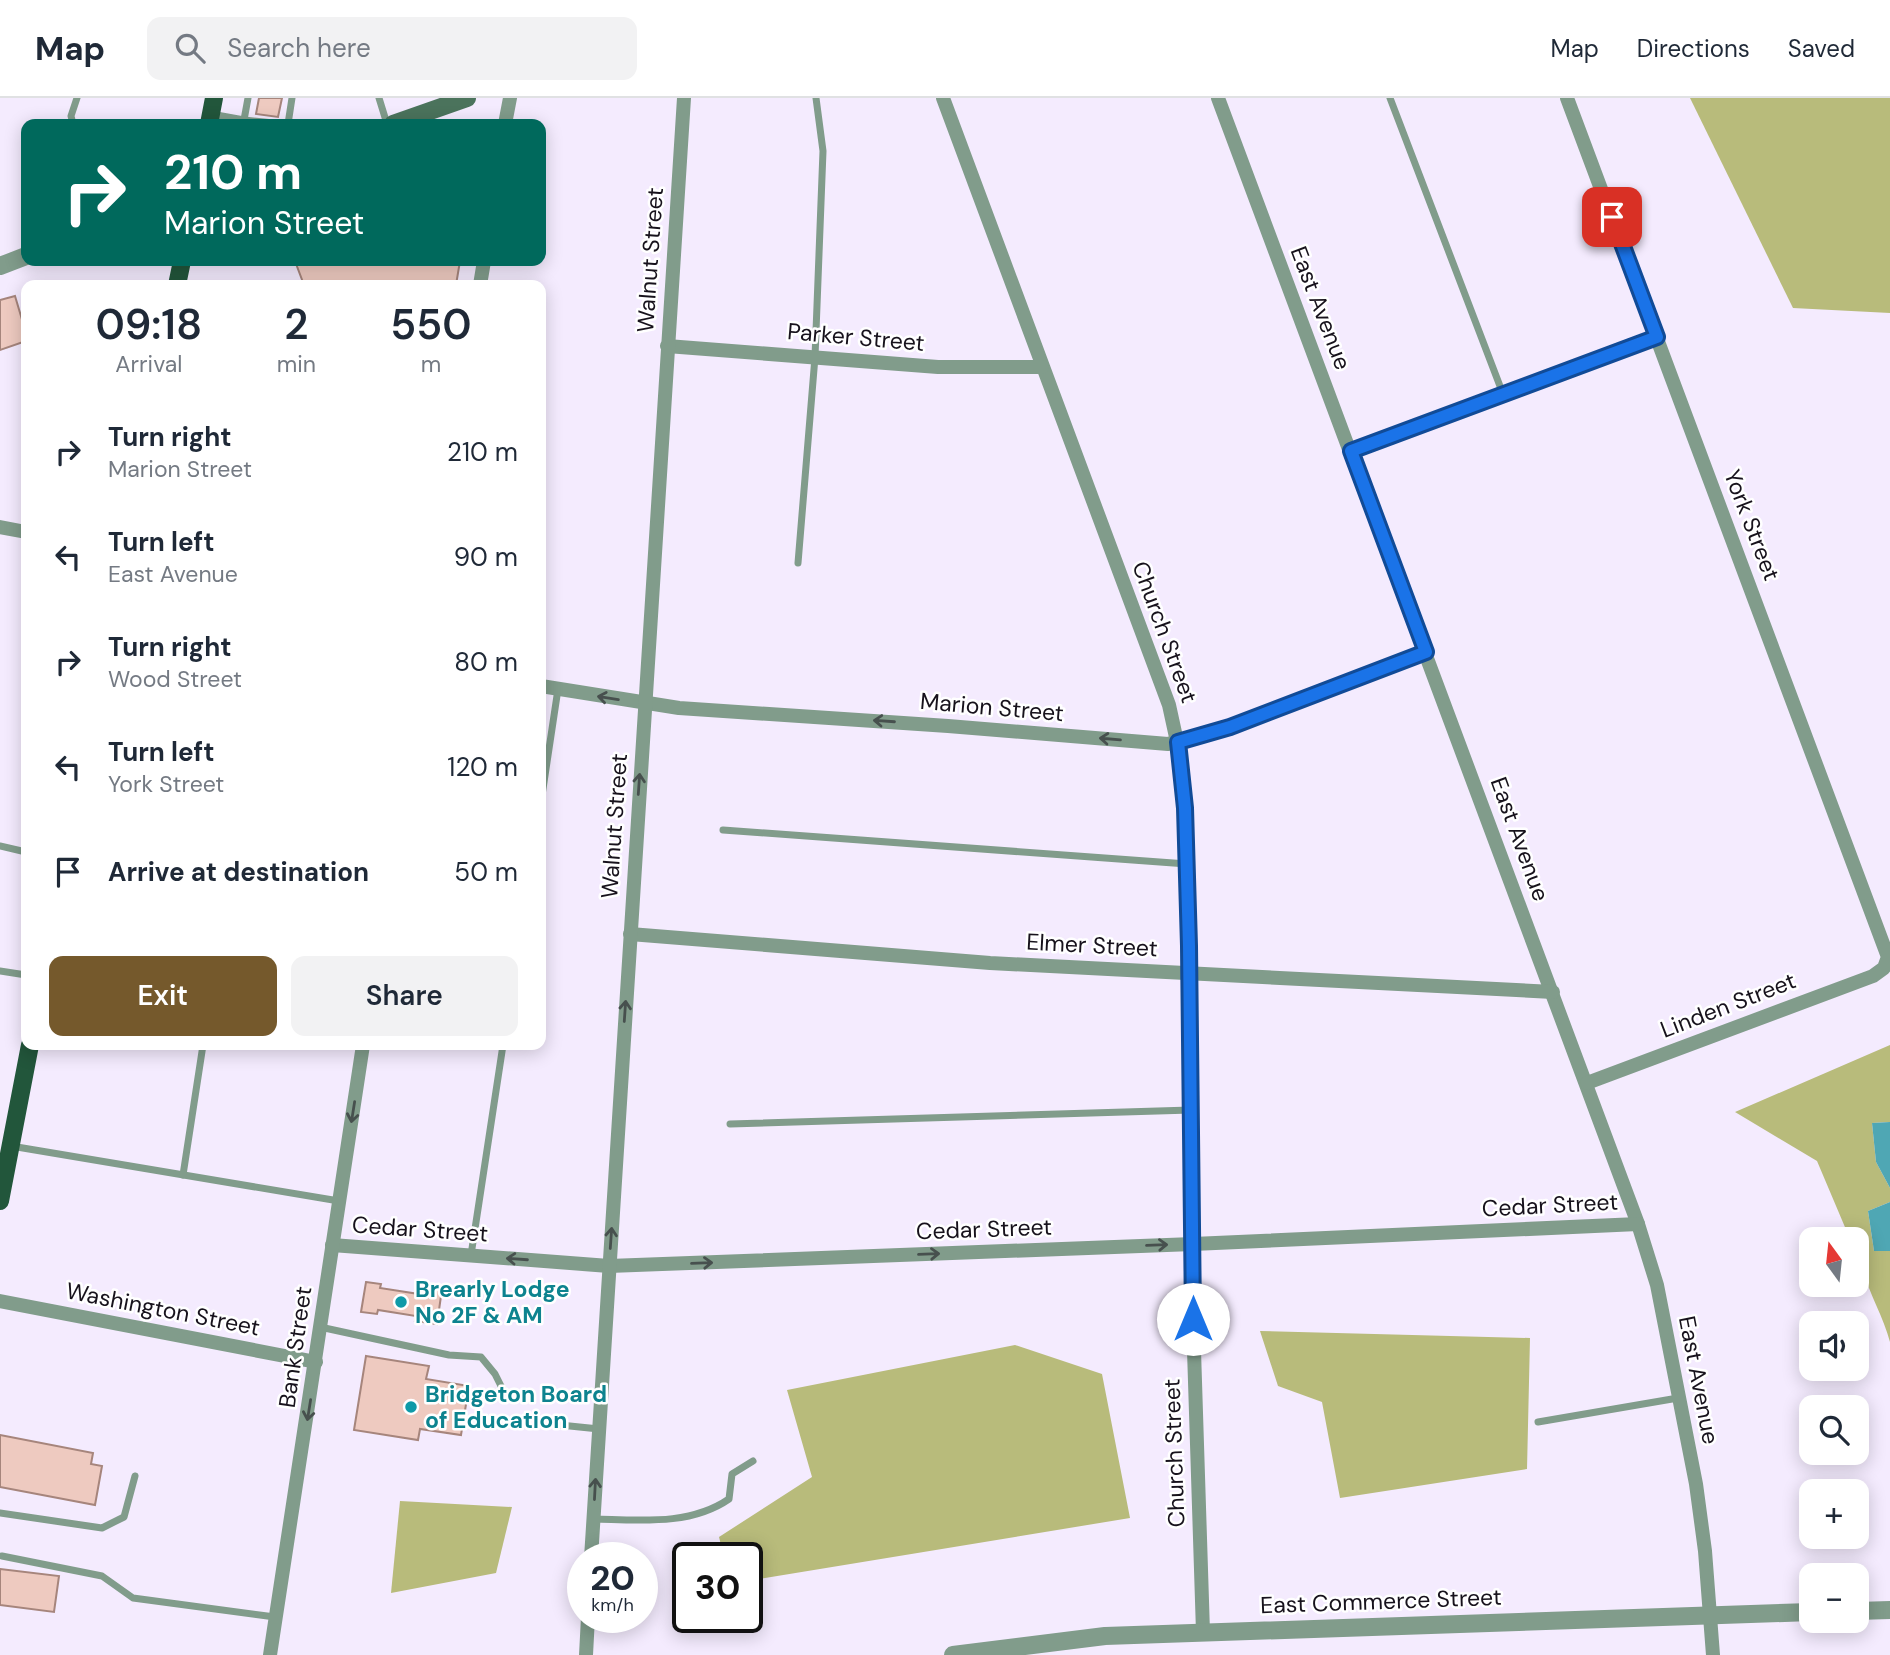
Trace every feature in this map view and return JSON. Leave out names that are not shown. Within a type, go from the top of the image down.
[{"type":"main road","points":[[406,119],[459,99]]},
{"type":"main road","points":[[0,1201],[29,1050]]},
{"type":"street","points":[[506,119],[510,98]]},
{"type":"street","name":"Walnut Street","points":[[592,1542],[684,98]]},
{"type":"street","name":"Church Street","points":[[943,98],[1169,705],[1178,742],[1185,808],[1187,864],[1193,1319],[1203,1632]]},
{"type":"street","name":"East Avenue","points":[[1218,98],[1638,1223],[1657,1285],[1696,1484],[1713,1655]]},
{"type":"street","name":"York Street","points":[[1567,98],[1884,941],[1888,957],[1884,968]]},
{"type":"street","points":[[0,265],[21,258]]},
{"type":"street","points":[[1351,451],[1657,337]]},
{"type":"street","name":"Parker Street","points":[[667,346],[938,366],[1042,367]]},
{"type":"street","points":[[0,527],[21,531]]},
{"type":"street","name":"Marion Street","points":[[546,687],[679,708],[1168,744],[1230,727],[1426,652]]},
{"type":"street","name":"Elmer Street","points":[[629,934],[990,963],[1553,992]]},
{"type":"street","name":"Linden Street","points":[[1587,1083],[1856,980],[1873,976],[1884,968]]},
{"type":"street","name":"Bank Street","points":[[270,1655],[362,1050]]},
{"type":"street","name":"Cedar Street","points":[[332,1245],[609,1266],[1194,1244],[1638,1223]]},
{"type":"street","name":"Washington Street","points":[[0,1301],[316,1362]]},
{"type":"street","points":[[1869,1611],[1890,1610]]},
{"type":"street","name":"East Commerce Street","points":[[953,1655],[1105,1636],[1799,1612]]},
{"type":"street","points":[[586,1655],[587,1633]]},
{"type":"lane","points":[[72,119],[77,98]]},
{"type":"lane","points":[[244,119],[248,98]]},
{"type":"lane","points":[[287,119],[292,98]]},
{"type":"lane","points":[[379,98],[385,119]]},
{"type":"lane","points":[[797,563],[815,356],[823,150],[816,98]]},
{"type":"lane","points":[[1390,98],[1503,394]]},
{"type":"lane","points":[[211,112],[240,119]]},
{"type":"lane","points":[[546,769],[558,689]]},
{"type":"lane","points":[[723,830],[1187,864]]},
{"type":"lane","points":[[0,846],[21,851]]},
{"type":"lane","points":[[0,971],[21,974]]},
{"type":"lane","points":[[183,1175],[202,1050]]},
{"type":"lane","points":[[471,1255],[502,1050]]},
{"type":"lane","points":[[730,1124],[1192,1110]]},
{"type":"lane","points":[[11,1146],[339,1201]]},
{"type":"lane","points":[[320,1327],[449,1354],[481,1357],[495,1374],[504,1392]]},
{"type":"lane","points":[[1538,1422],[1679,1398]]},
{"type":"lane","points":[[560,1425],[599,1429]]},
{"type":"lane","points":[[593,1519],[665,1520],[714,1509],[729,1499],[732,1474],[753,1461]]},
{"type":"lane","points":[[0,1513],[102,1528],[124,1517],[135,1476]]},
{"type":"lane","points":[[2,1556],[102,1576],[133,1598],[275,1617]]},
{"type":"green space","points":[[1690,98],[1890,98],[1890,313],[1793,308]]},
{"type":"green space","points":[[1890,1045],[1890,1122],[1872,1123],[1876,1162],[1890,1188],[1890,1202],[1868,1211],[1874,1251],[1890,1251],[1890,1342],[1869,1288],[1869,1227],[1845,1227],[1817,1161],[1735,1112]]},
{"type":"green space","points":[[1260,1331],[1530,1338],[1527,1469],[1340,1498],[1322,1402],[1278,1386]]},
{"type":"green space","points":[[1015,1345],[1102,1374],[1130,1518],[763,1578],[763,1542],[720,1542],[719,1537],[812,1477],[787,1390]]},
{"type":"green space","points":[[400,1501],[512,1507],[496,1573],[391,1593]]},
{"type":"water","points":[[1890,1122],[1890,1188],[1876,1162],[1872,1123]]},
{"type":"water","points":[[1890,1202],[1890,1251],[1874,1251],[1868,1211]]},
{"type":"building","points":[[259,98],[282,98],[278,117],[256,114]]},
{"type":"building","points":[[297,266],[459,266],[457,280],[302,280]]},
{"type":"building","points":[[15,296],[21,316],[21,343],[0,350],[0,300]]},
{"type":"building","name":"Brearly Lodge No 2F & AM","points":[[366,1282],[381,1284],[380,1288],[419,1294],[420,1286],[442,1289],[437,1324],[415,1321],[416,1316],[378,1310],[377,1314],[361,1312]]},
{"type":"building","name":"Bridgeton Board of Education","points":[[366,1356],[429,1366],[426,1379],[469,1386],[461,1435],[420,1429],[418,1440],[354,1430]]},
{"type":"building","points":[[0,1435],[93,1453],[91,1464],[102,1466],[95,1505],[0,1487]]},
{"type":"building","points":[[0,1569],[59,1576],[54,1612],[0,1605]]},
{"type":"place","name":"Brearly Lodge No 2F & AM","points":[[401,1302]]},
{"type":"place","name":"Bridgeton Board of Education","points":[[411,1407]]},
{"type":"route","points":[[1193,1319],[1189,946],[1185,808],[1178,742],[1230,727],[1426,652],[1351,451],[1657,337],[1612,217]]}]
